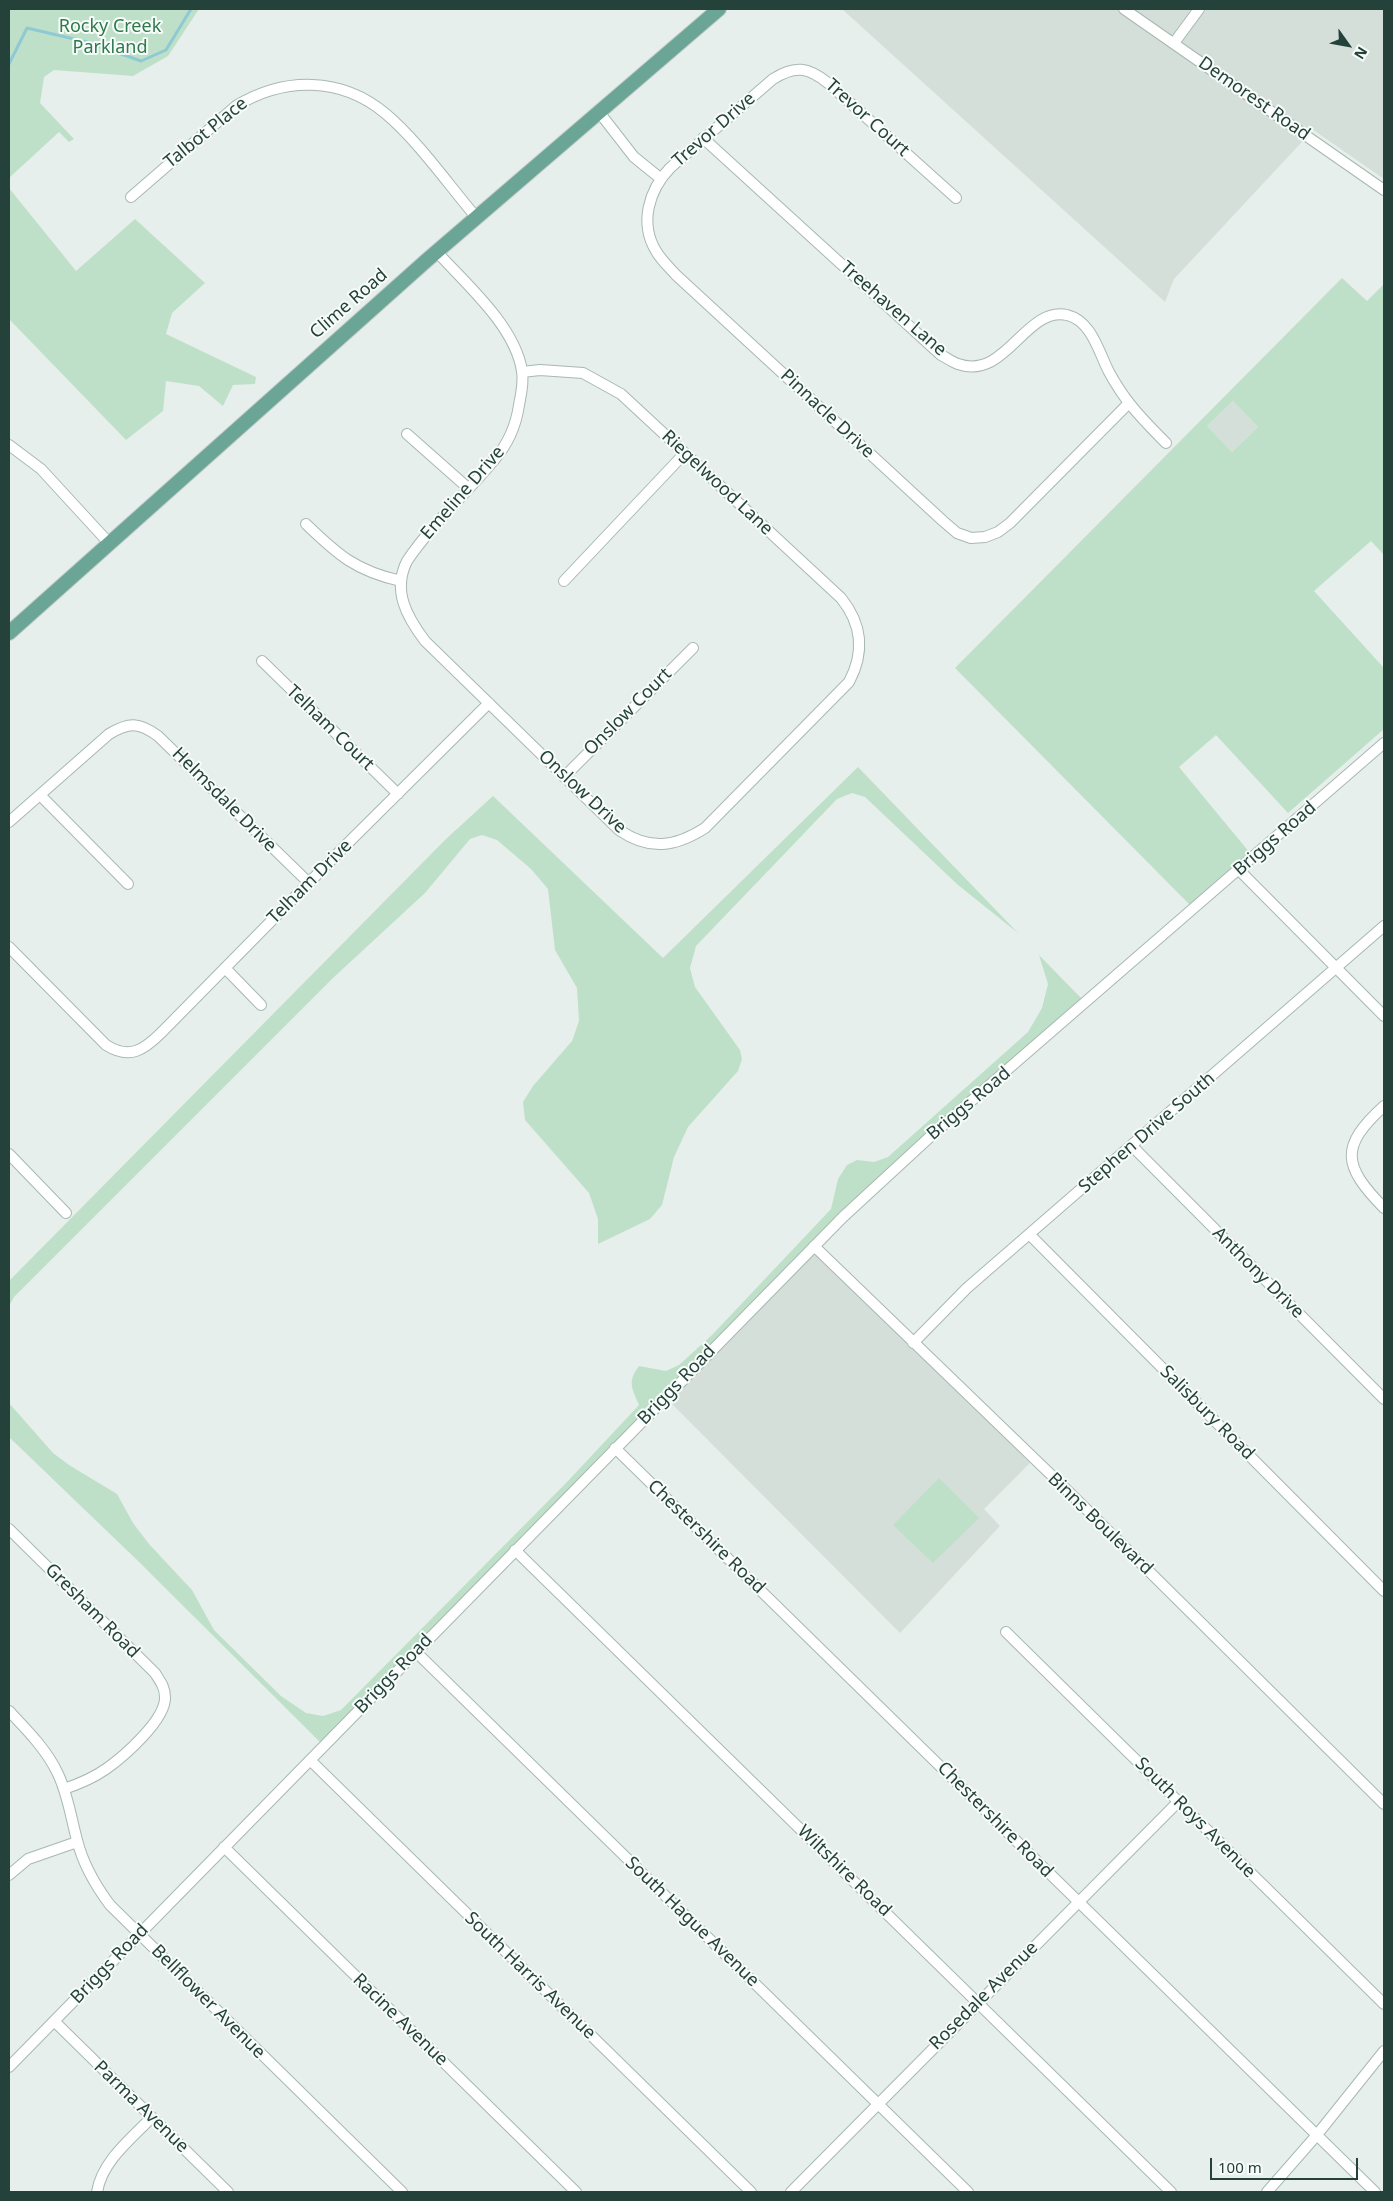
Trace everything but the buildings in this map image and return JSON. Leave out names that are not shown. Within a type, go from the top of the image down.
[{"type":"main road","name":"Clime Road","points":[[9,632],[436,252],[719,9]]},
{"type":"street","name":"Demorest Road","points":[[1124,9],[1384,190]]},
{"type":"street","points":[[1174,43],[1196,10]]},
{"type":"street","name":"Trevor Court","points":[[768,82],[786,71],[801,69],[816,73],[956,198]]},
{"type":"street","name":"Trevor Drive","points":[[660,178],[768,82]]},
{"type":"street","name":"Talbot Place","points":[[131,197],[236,106],[271,89],[293,84],[315,85],[336,88],[354,94],[384,112],[398,125],[476,217]]},
{"type":"street","points":[[599,112],[634,157],[660,178]]},
{"type":"street","name":"Treehaven Lane","points":[[703,138],[941,355],[958,364],[976,366],[995,360],[1042,321],[1054,315],[1068,315],[1080,322],[1090,334],[1129,403],[1166,443]]},
{"type":"street","name":"Pinnacle Drive","points":[[660,178],[652,192],[648,207],[648,222],[654,249],[660,258],[957,533],[971,538],[986,538],[1010,523],[1129,403]]},
{"type":"street","name":"Emeline Drive","points":[[401,580],[402,571],[411,554],[494,460],[510,436],[517,418],[521,394],[522,372],[516,353],[496,317],[436,252]]},
{"type":"street","name":"Riegelwood Lane","points":[[522,372],[540,370],[583,373],[621,394],[842,598],[856,620],[860,643],[858,660]]},
{"type":"street","points":[[407,434],[468,488]]},
{"type":"street","points":[[9,445],[41,469],[109,543]]},
{"type":"street","points":[[564,582],[684,454]]},
{"type":"street","points":[[306,524],[341,556],[355,566],[388,578],[401,580]]},
{"type":"street","name":"Onslow Drive","points":[[401,580],[402,602],[410,622],[425,641],[612,825],[627,836],[655,844],[679,842],[690,838],[705,828],[840,692],[849,682],[858,660]]},
{"type":"street","name":"Onslow Court","points":[[564,777],[693,648]]},
{"type":"street","name":"Telham Court","points":[[262,661],[398,794]]},
{"type":"street","name":"Telham Drive","points":[[9,947],[106,1045],[116,1051],[127,1053],[142,1050],[489,703]]},
{"type":"street","name":"Helmsdale Drive","points":[[40,795],[109,734],[121,727],[135,724],[148,728],[309,883]]},
{"type":"street","name":"Briggs Road","points":[[9,2067],[814,1246],[896,1167],[1384,743]]},
{"type":"street","points":[[9,822],[40,795],[128,884]]},
{"type":"street","points":[[1239,870],[1384,1016]]},
{"type":"street","name":"Stephen Drive South","points":[[913,1343],[967,1288],[1384,926]]},
{"type":"street","points":[[225,968],[261,1005]]},
{"type":"street","points":[[1384,1106],[1367,1121],[1351,1149],[1353,1169],[1365,1188],[1384,1208]]},
{"type":"street","name":"Anthony Drive","points":[[1132,1146],[1384,1399]]},
{"type":"street","points":[[9,1154],[66,1213]]},
{"type":"street","name":"Salisbury Road","points":[[1030,1235],[1384,1591]]},
{"type":"street","name":"Binns Boulevard","points":[[814,1246],[1072,1495],[1384,1804]]},
{"type":"street","name":"Chestershire Road","points":[[615,1448],[1375,2192]]},
{"type":"street","name":"Gresham Road","points":[[9,1529],[155,1673],[163,1684],[165,1698],[163,1710],[157,1720],[126,1753],[105,1770],[88,1780],[64,1789]]},
{"type":"street","name":"Wiltshire Road","points":[[515,1550],[1171,2192]]},
{"type":"street","name":"South Roys Avenue","points":[[1006,1632],[1384,2004]]},
{"type":"street","name":"South Hague Avenue","points":[[416,1652],[968,2192]]},
{"type":"street","name":"Bellflower Avenue","points":[[9,1711],[44,1751],[58,1773],[64,1789],[77,1842],[98,1889],[110,1905],[402,2192]]},
{"type":"street","name":"South Harris Avenue","points":[[310,1760],[751,2192]]},
{"type":"street","name":"Rosedale Avenue","points":[[791,2192],[1178,1802]]},
{"type":"street","points":[[9,1875],[28,1859],[77,1842]]},
{"type":"street","name":"Racine Avenue","points":[[224,1847],[576,2192]]},
{"type":"street","name":"Parma Avenue","points":[[54,2021],[228,2192]]},
{"type":"street","points":[[1267,2192],[1316,2136],[1384,2051]]},
{"type":"street","points":[[96,2192],[99,2180],[107,2167],[152,2117]]},
{"type":"shaded area","points":[[842,9],[1384,9],[1384,179],[1312,129],[1174,279],[1165,302]]},
{"type":"shaded area","points":[[1233,401],[1258,427],[1232,452],[1207,426]]},
{"type":"shaded area","points":[[817,1251],[1030,1463],[984,1509],[1000,1526],[900,1633],[668,1400]]},
{"type":"green space","name":"Rocky Creek Parkland","points":[[9,9],[199,9],[168,56],[133,76],[54,70],[44,77],[40,103],[74,139],[69,142],[59,132],[9,178]]},
{"type":"green space","points":[[9,188],[76,271],[135,219],[205,283],[172,313],[166,334],[256,377],[255,384],[233,385],[223,406],[199,386],[166,381],[163,411],[126,440],[9,319]]},
{"type":"green space","points":[[1342,278],[1367,301],[1384,284],[1384,555],[1371,541],[1314,591],[1384,668],[1384,729],[1288,813],[1216,735],[1179,767],[1250,853],[1190,905],[955,668]],"holes":[[[1233,401],[1258,427],[1232,452],[1207,426]]]},
{"type":"green space","points":[[858,767],[1018,933],[958,885],[865,797],[852,793],[837,799],[696,946],[690,968],[695,987],[740,1050],[742,1059],[738,1071],[688,1127],[674,1157],[662,1205],[650,1219],[598,1244],[598,1219],[589,1193],[525,1120],[523,1102],[533,1086],[572,1041],[579,1021],[577,988],[555,950],[548,889],[531,869],[497,840],[482,835],[470,839],[425,893],[334,977],[14,1297],[9,1306],[9,1281],[446,839],[493,796],[663,958]]},
{"type":"green space","points":[[1039,955],[1082,999],[838,1214],[321,1743],[136,1559],[9,1437],[9,1403],[53,1453],[117,1494],[133,1523],[149,1544],[192,1590],[214,1630],[281,1696],[306,1713],[323,1716],[341,1710],[567,1482],[639,1405],[634,1394],[632,1381],[639,1366],[666,1371],[679,1365],[712,1335],[831,1209],[838,1179],[847,1165],[857,1160],[874,1162],[888,1157],[1028,1032],[1042,1008],[1048,984]]},
{"type":"green space","points":[[939,1478],[979,1518],[933,1563],[893,1525]]},
{"type":"waterway","points":[[9,64],[27,28],[87,42],[141,61],[166,50],[191,9]]}]
